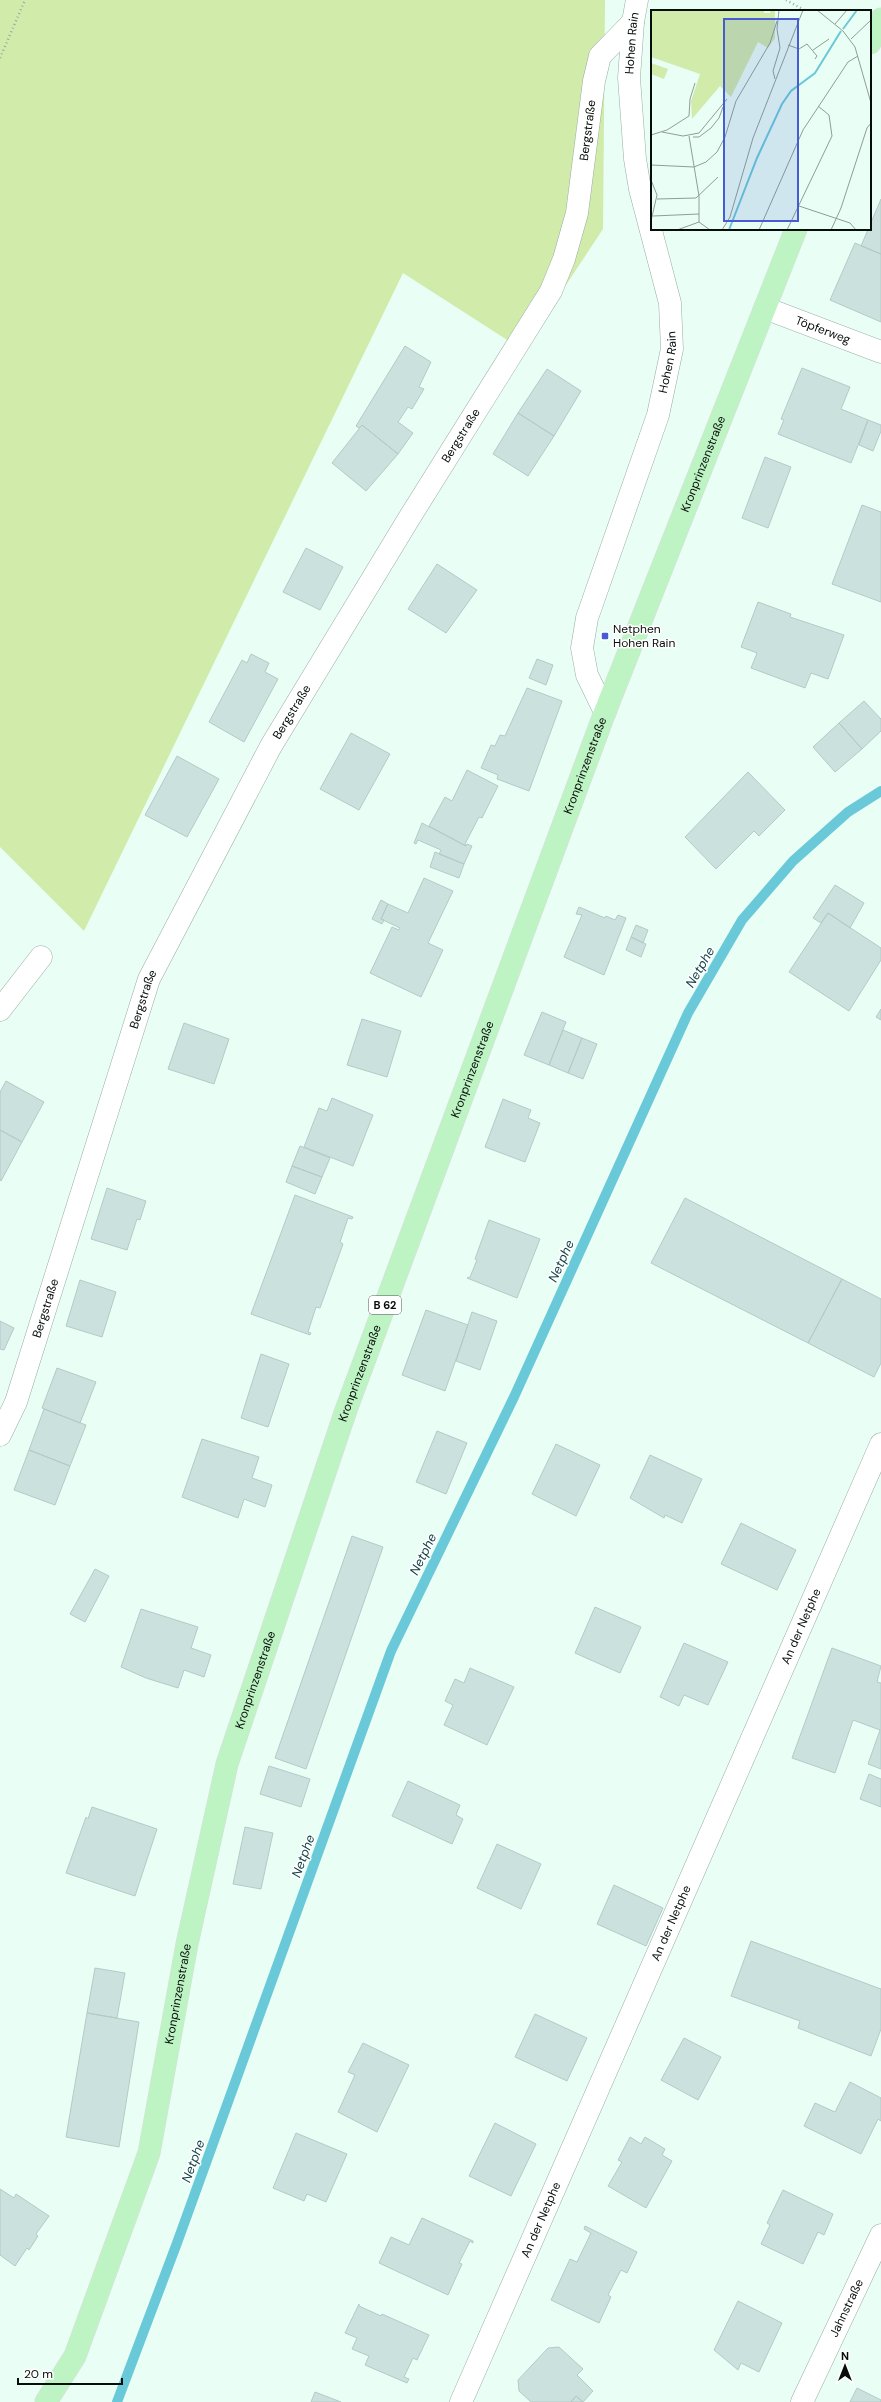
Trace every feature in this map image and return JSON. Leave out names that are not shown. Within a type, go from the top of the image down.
[{"type":"main road","points":[[871,42],[881,19]]},
{"type":"main road","name":"Kronprinzenstraße","points":[[46,2402],[75,2356],[149,2153],[187,1944],[229,1756],[346,1410],[605,712],[796,230]]},
{"type":"street","name":"Hohen Rain","points":[[605,712],[587,675],[582,648],[587,618],[658,415],[672,349],[670,303],[640,189],[635,159],[629,78],[633,22],[637,0]]},
{"type":"street","name":"Bergstraße","points":[[0,1435],[16,1402],[149,979],[271,746],[408,520],[551,291],[564,259],[577,213],[594,81],[600,56],[633,22]]},
{"type":"street","name":"Töpferweg","points":[[765,308],[881,352]]},
{"type":"street","points":[[0,1010],[41,957]]},
{"type":"street","name":"An der Netphe","points":[[461,2402],[881,1444]]},
{"type":"street","name":"Jahnstraße","points":[[802,2402],[881,2235]]},
{"type":"path","points":[[0,58],[25,0]]},
{"type":"path","points":[[786,0],[804,10]]},
{"type":"green space","points":[[0,0],[605,0],[603,229],[523,350],[403,273],[84,931],[0,847]]},
{"type":"building","points":[[881,199],[881,254],[861,246],[868,230],[871,230],[871,222]]},
{"type":"building","points":[[855,243],[881,254],[881,322],[830,300]]},
{"type":"building","points":[[405,346],[431,362],[419,387],[424,389],[412,409],[408,407],[398,422],[413,433],[398,454],[362,425],[359,428],[356,426]]},
{"type":"building","points":[[802,368],[850,387],[841,409],[868,420],[851,463],[778,434],[784,420],[781,419]]},
{"type":"building","points":[[547,369],[581,391],[554,436],[518,413]]},
{"type":"building","points":[[518,413],[554,436],[528,476],[493,454]]},
{"type":"building","points":[[868,420],[881,425],[881,431],[873,451],[859,445]]},
{"type":"building","points":[[362,425],[398,454],[366,491],[332,463]]},
{"type":"building","points":[[765,457],[791,467],[768,528],[742,518]]},
{"type":"building","points":[[862,505],[881,512],[881,602],[832,584]]},
{"type":"building","points":[[306,548],[343,567],[320,610],[283,592]]},
{"type":"building","points":[[437,564],[477,590],[446,633],[408,609]]},
{"type":"building","points":[[758,602],[791,614],[790,617],[844,635],[828,679],[811,673],[805,688],[751,668],[757,653],[741,647]]},
{"type":"building","points":[[251,654],[269,663],[265,672],[278,679],[244,742],[209,722],[242,660],[247,663]]},
{"type":"building","points":[[537,659],[553,665],[546,685],[529,678]]},
{"type":"building","points":[[527,688],[562,701],[529,791],[497,779],[498,775],[481,768],[491,745],[495,746],[500,735],[505,736]]},
{"type":"building","points":[[864,701],[881,719],[881,731],[862,749],[839,723]]},
{"type":"building","points":[[839,723],[862,749],[835,772],[813,747]]},
{"type":"building","points":[[351,733],[390,754],[359,810],[320,789]]},
{"type":"building","points":[[177,756],[219,779],[187,837],[145,815]]},
{"type":"building","points":[[467,770],[498,786],[482,818],[479,817],[465,844],[466,846],[429,826],[445,797],[452,801]]},
{"type":"building","points":[[748,772],[785,810],[759,836],[754,831],[716,869],[685,837]]},
{"type":"building","points":[[422,823],[466,846],[467,844],[472,846],[464,864],[439,854],[441,850],[418,840],[416,844],[414,843]]},
{"type":"building","points":[[435,852],[464,864],[459,878],[430,867]]},
{"type":"building","points":[[424,878],[453,891],[428,943],[443,950],[421,997],[370,973],[392,927],[399,930],[400,928],[381,919],[388,904],[408,913]]},
{"type":"building","points":[[835,885],[864,903],[850,928],[828,913],[821,923],[813,918]]},
{"type":"building","points":[[381,900],[388,904],[381,919],[384,920],[382,924],[372,919]]},
{"type":"building","points":[[579,907],[605,918],[606,916],[615,920],[618,915],[626,918],[604,975],[564,957],[582,915],[576,914]]},
{"type":"building","points":[[828,913],[881,948],[881,960],[849,1011],[789,972]]},
{"type":"building","points":[[636,925],[648,930],[643,943],[631,937]]},
{"type":"building","points":[[631,937],[646,944],[641,957],[626,950]]},
{"type":"building","points":[[881,1009],[881,1020],[876,1017]]},
{"type":"building","points":[[542,1012],[566,1022],[549,1065],[524,1055]]},
{"type":"building","points":[[362,1019],[401,1031],[387,1077],[347,1065]]},
{"type":"building","points":[[184,1023],[229,1039],[214,1084],[168,1069]]},
{"type":"building","points":[[563,1030],[582,1038],[568,1073],[549,1065]]},
{"type":"building","points":[[582,1038],[597,1044],[583,1079],[568,1073]]},
{"type":"building","points":[[6,1081],[44,1102],[22,1142],[0,1130],[0,1092]]},
{"type":"building","points":[[332,1098],[373,1115],[353,1166],[304,1147],[319,1108],[327,1111]]},
{"type":"building","points":[[503,1099],[531,1110],[528,1118],[540,1123],[525,1162],[485,1147]]},
{"type":"building","points":[[0,1130],[22,1142],[1,1181],[0,1180]]},
{"type":"building","points":[[300,1146],[330,1158],[322,1177],[292,1166]]},
{"type":"building","points":[[292,1166],[322,1177],[315,1194],[286,1182]]},
{"type":"building","points":[[107,1188],[146,1201],[140,1220],[137,1219],[127,1250],[91,1239]]},
{"type":"building","points":[[295,1195],[353,1217],[352,1219],[348,1218],[340,1242],[343,1244],[320,1308],[316,1307],[308,1332],[311,1333],[310,1335],[251,1314]]},
{"type":"building","points":[[685,1198],[842,1279],[808,1343],[651,1263]]},
{"type":"building","points":[[489,1220],[540,1239],[517,1298],[467,1278],[470,1277],[477,1260],[475,1259]]},
{"type":"building","points":[[842,1279],[881,1299],[881,1363],[874,1377],[808,1343]]},
{"type":"building","points":[[80,1280],[116,1292],[102,1337],[66,1326]]},
{"type":"building","points":[[426,1310],[468,1325],[445,1391],[402,1375]]},
{"type":"building","points":[[472,1312],[497,1321],[480,1370],[456,1361]]},
{"type":"building","points":[[0,1321],[14,1328],[4,1350],[0,1349]]},
{"type":"building","points":[[261,1354],[289,1364],[268,1427],[241,1418]]},
{"type":"building","points":[[57,1368],[96,1382],[80,1423],[42,1408]]},
{"type":"building","points":[[44,1409],[86,1425],[70,1466],[29,1450]]},
{"type":"building","points":[[437,1431],[467,1443],[446,1494],[416,1482]]},
{"type":"building","points":[[202,1439],[259,1457],[252,1478],[272,1485],[265,1507],[244,1499],[238,1518],[182,1497]]},
{"type":"building","points":[[556,1444],[600,1465],[576,1516],[532,1494]]},
{"type":"building","points":[[29,1450],[70,1466],[55,1505],[14,1490]]},
{"type":"building","points":[[650,1455],[702,1479],[682,1523],[665,1515],[664,1518],[630,1498]]},
{"type":"building","points":[[741,1523],[796,1550],[777,1590],[721,1564]]},
{"type":"building","points":[[352,1536],[383,1547],[306,1769],[275,1758]]},
{"type":"building","points":[[95,1569],[109,1576],[85,1622],[70,1614]]},
{"type":"building","points":[[595,1607],[641,1627],[620,1673],[575,1653]]},
{"type":"building","points":[[141,1609],[198,1627],[191,1648],[211,1655],[204,1677],[184,1670],[178,1688],[146,1678],[121,1667]]},
{"type":"building","points":[[684,1643],[728,1662],[708,1705],[684,1695],[679,1706],[660,1697]]},
{"type":"building","points":[[832,1648],[881,1666],[877,1682],[881,1683],[881,1769],[868,1764],[880,1730],[853,1720],[835,1773],[792,1758]]},
{"type":"building","points":[[470,1668],[514,1687],[487,1745],[444,1725],[453,1705],[445,1701],[455,1679],[464,1683]]},
{"type":"building","points":[[269,1766],[310,1779],[301,1807],[260,1794]]},
{"type":"building","points":[[869,1774],[881,1779],[881,1807],[860,1799]]},
{"type":"building","points":[[408,1781],[460,1805],[456,1815],[463,1819],[452,1844],[392,1816]]},
{"type":"building","points":[[92,1807],[157,1829],[135,1896],[66,1873],[86,1817],[88,1819]]},
{"type":"building","points":[[245,1827],[273,1833],[261,1889],[233,1884]]},
{"type":"building","points":[[497,1844],[541,1864],[521,1909],[477,1888]]},
{"type":"building","points":[[614,1885],[663,1908],[646,1946],[597,1924]]},
{"type":"building","points":[[751,1941],[881,1989],[881,2029],[871,2056],[798,2028],[800,2021],[731,1996]]},
{"type":"building","points":[[95,1968],[125,1973],[117,2018],[87,2013]]},
{"type":"building","points":[[87,2013],[139,2022],[119,2147],[66,2137]]},
{"type":"building","points":[[535,2014],[587,2038],[567,2081],[515,2057]]},
{"type":"building","points":[[684,2038],[721,2057],[698,2100],[661,2080]]},
{"type":"building","points":[[363,2043],[409,2065],[377,2132],[338,2112],[355,2075],[348,2072]]},
{"type":"building","points":[[850,2082],[881,2098],[881,2121],[878,2119],[861,2154],[804,2126],[815,2103],[835,2112]]},
{"type":"building","points":[[495,2123],[536,2144],[511,2196],[469,2176]]},
{"type":"building","points":[[296,2133],[347,2154],[326,2202],[307,2194],[304,2201],[273,2188]]},
{"type":"building","points":[[630,2137],[641,2144],[645,2137],[665,2149],[662,2155],[672,2161],[646,2208],[608,2186],[622,2162],[618,2160]]},
{"type":"building","points":[[0,2189],[14,2198],[16,2194],[49,2216],[36,2234],[38,2236],[29,2250],[27,2248],[15,2266],[0,2255]]},
{"type":"building","points":[[783,2190],[833,2214],[824,2235],[818,2232],[803,2264],[761,2244],[770,2225],[767,2223]]},
{"type":"building","points":[[422,2218],[473,2241],[473,2243],[470,2241],[459,2263],[462,2264],[448,2295],[379,2263],[391,2237],[409,2245]]},
{"type":"building","points":[[585,2226],[637,2252],[627,2273],[621,2270],[608,2295],[611,2297],[599,2323],[551,2300],[570,2259],[577,2262],[591,2233],[584,2229]]},
{"type":"building","points":[[738,2301],[782,2323],[759,2372],[741,2363],[738,2370],[714,2350]]},
{"type":"building","points":[[359,2304],[359,2306],[381,2316],[382,2314],[429,2335],[417,2360],[413,2358],[404,2377],[409,2379],[407,2383],[365,2365],[369,2356],[352,2349],[357,2338],[345,2333]]},
{"type":"building","points":[[559,2347],[583,2369],[577,2375],[593,2391],[583,2402],[576,2396],[571,2402],[531,2402],[519,2391],[518,2380],[548,2348]]},
{"type":"building","points":[[857,2388],[881,2400],[881,2402],[850,2402]]},
{"type":"building","points":[[315,2392],[341,2402],[311,2402]]},
{"type":"building","points":[[576,2396],[583,2402],[571,2402]]},
{"type":"waterway","name":"Netphe","points":[[117,2402],[177,2243],[391,1651],[514,1397],[688,1013],[742,920],[793,861],[848,812],[881,791]]},
{"type":"place","name":"Netphen Hohen Rain","points":[[605,636]]}]
